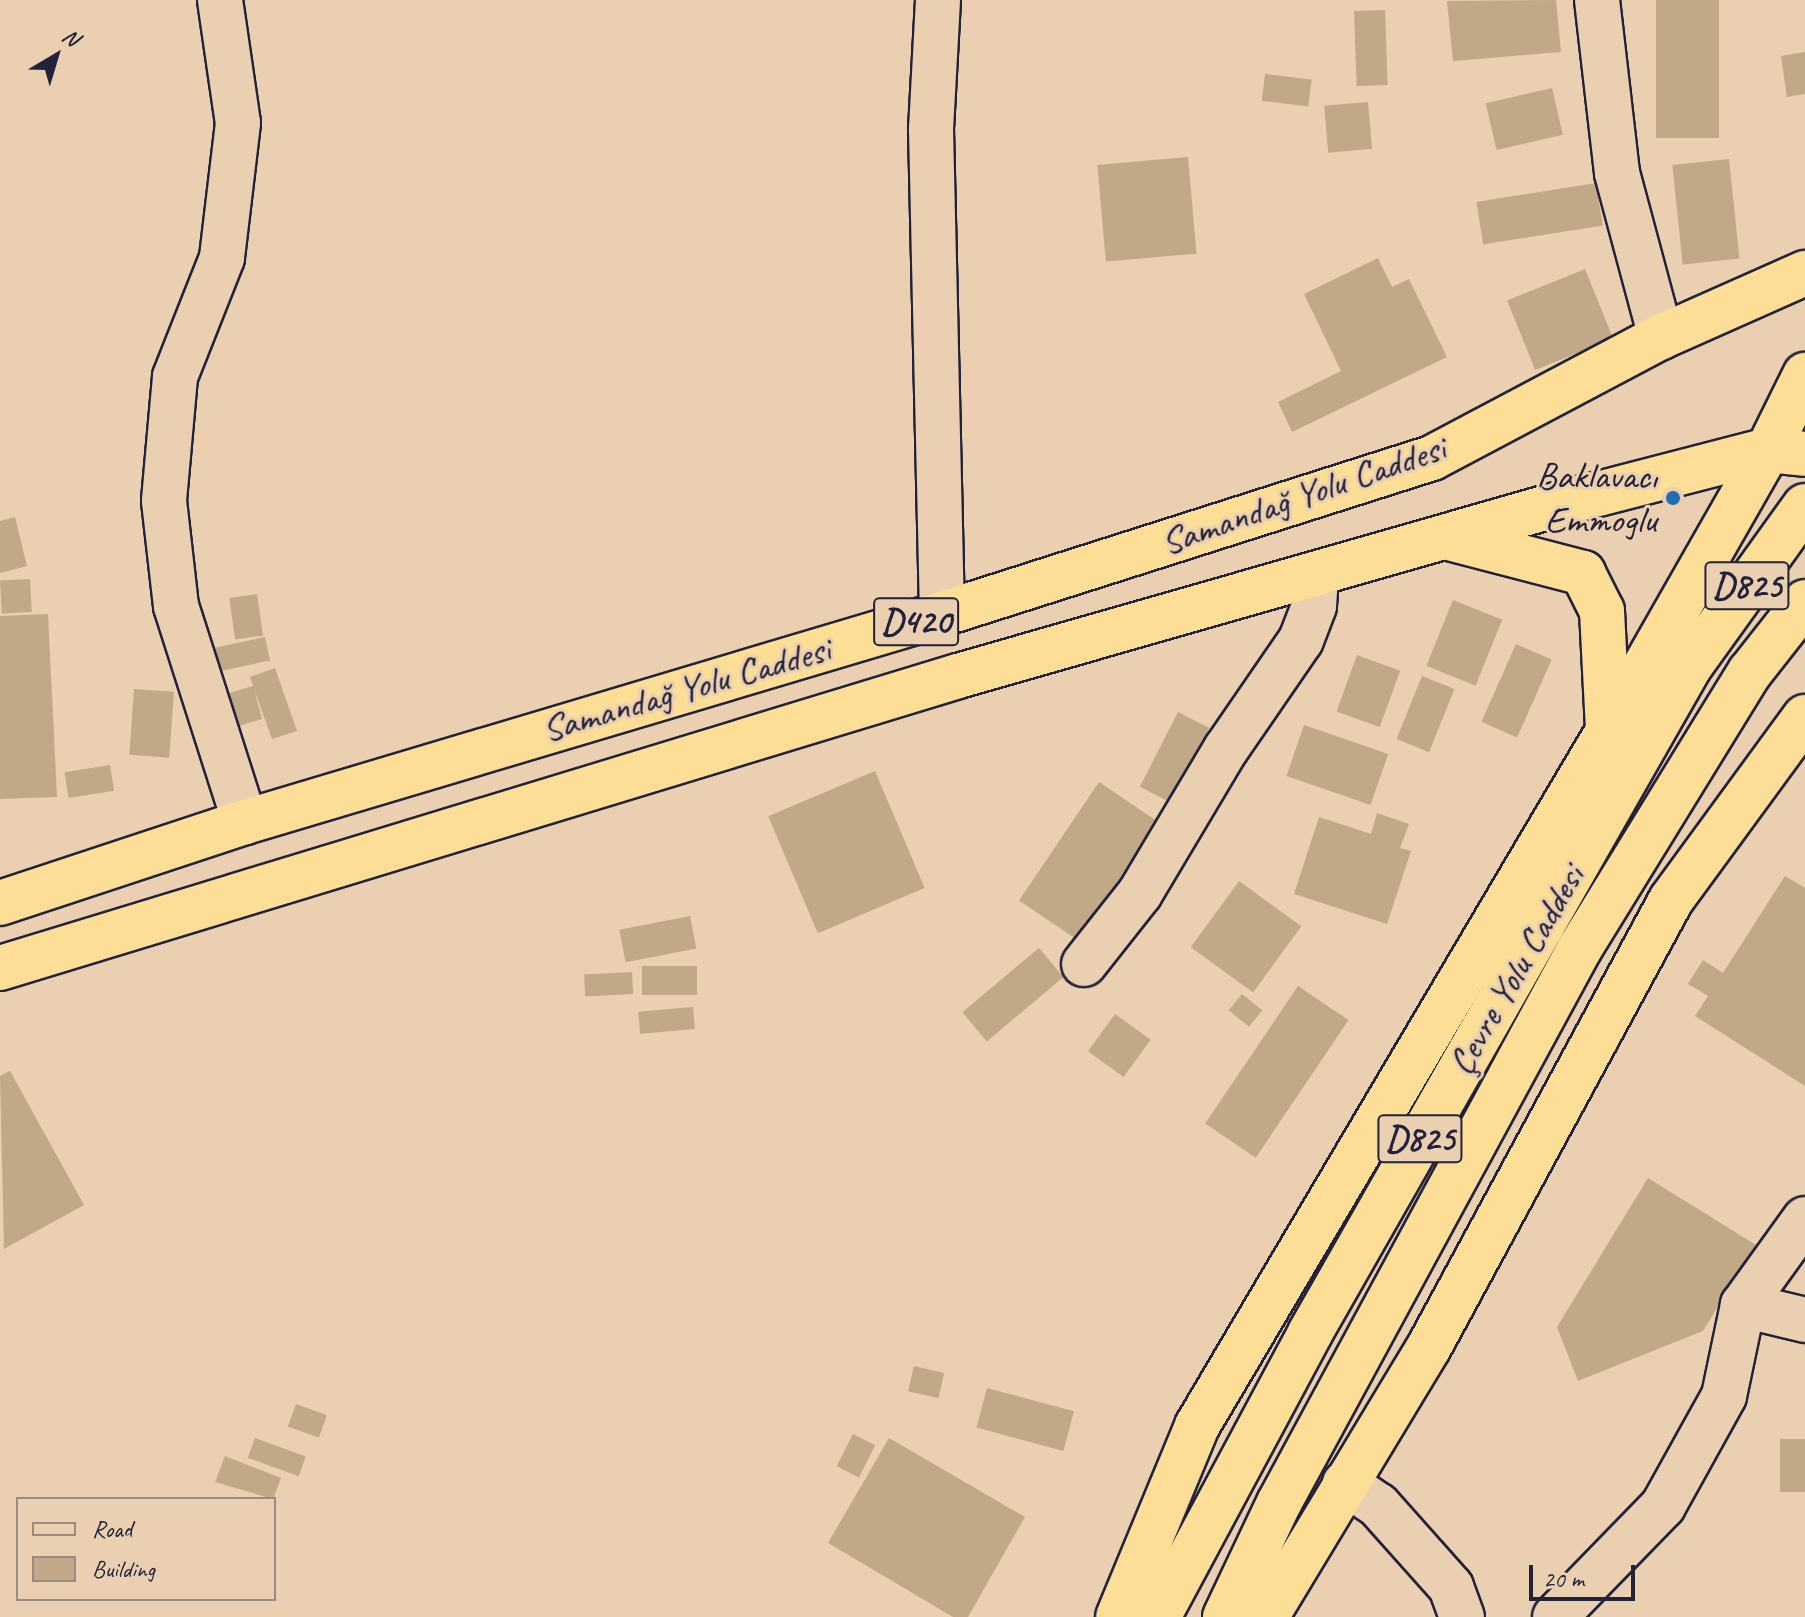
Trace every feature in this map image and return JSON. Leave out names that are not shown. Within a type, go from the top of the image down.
[{"type":"highway","name":"Samandağ Yolu Caddesi","points":[[0,903],[245,822],[942,614],[1432,458],[1661,337],[1805,273]]},
{"type":"highway","points":[[1118,1617],[1197,1426],[1608,731],[1787,452],[1805,375]]},
{"type":"highway","name":"Samandağ Yolu Caddesi","points":[[0,968],[958,676],[1445,537],[1787,452]]},
{"type":"highway","name":"Çevre Yolu Caddesi","points":[[1158,1617],[1310,1333],[1690,666],[1805,506]]},
{"type":"highway","points":[[1445,537],[1583,573],[1602,611],[1608,731]]},
{"type":"highway","name":"Çevre Yolu Caddesi","points":[[1225,1617],[1286,1490],[1580,948],[1750,672],[1805,602]]},
{"type":"highway","points":[[1266,1617],[1429,1347],[1671,900],[1805,717]]},
{"type":"street","points":[[220,0],[238,123],[222,258],[175,377],[164,501],[176,606],[245,822]]},
{"type":"street","points":[[938,0],[931,129],[942,614]]},
{"type":"street","points":[[1597,0],[1617,173],[1661,337]]},
{"type":"street","points":[[1084,964],[1140,893],[1226,749],[1301,640],[1314,606],[1316,574]]},
{"type":"street","points":[[1555,1617],[1663,1506],[1724,1396],[1743,1305],[1805,1219]]},
{"type":"street","points":[[1743,1305],[1805,1320]]},
{"type":"street","points":[[1345,1483],[1378,1505],[1451,1587],[1462,1617]]},
{"type":"building","points":[[1556,0],[1561,52],[1453,61],[1447,1]]},
{"type":"building","points":[[1656,0],[1719,0],[1719,138],[1656,138]]},
{"type":"building","points":[[1385,10],[1388,85],[1357,86],[1354,11]]},
{"type":"building","points":[[1805,52],[1805,94],[1787,97],[1781,56]]},
{"type":"building","points":[[1265,74],[1312,80],[1308,107],[1262,101]]},
{"type":"building","points":[[1552,88],[1563,135],[1497,150],[1486,103]]},
{"type":"building","points":[[1368,102],[1372,149],[1328,153],[1324,106]]},
{"type":"building","points":[[1188,157],[1196,254],[1106,262],[1097,165]]},
{"type":"building","points":[[1729,159],[1739,258],[1683,264],[1672,165]]},
{"type":"building","points":[[1596,183],[1603,225],[1483,244],[1476,202]]},
{"type":"building","points":[[1378,258],[1392,287],[1409,279],[1447,357],[1292,432],[1278,402],[1341,371],[1304,294]]},
{"type":"building","points":[[1585,269],[1613,339],[1535,370],[1507,300]]},
{"type":"building","points":[[15,517],[27,566],[0,573],[0,521]]},
{"type":"building","points":[[30,579],[32,612],[2,614],[0,581]]},
{"type":"building","points":[[257,594],[263,636],[235,639],[229,598]]},
{"type":"building","points":[[1453,600],[1502,620],[1476,686],[1426,666]]},
{"type":"building","points":[[48,614],[57,797],[0,799],[0,616]]},
{"type":"building","points":[[265,637],[270,660],[212,673],[207,649]]},
{"type":"building","points":[[1516,644],[1552,660],[1517,738],[1481,722]]},
{"type":"building","points":[[1357,655],[1400,671],[1380,727],[1336,711]]},
{"type":"building","points":[[275,668],[297,731],[272,739],[254,689],[262,719],[236,727],[226,694],[253,686],[250,677]]},
{"type":"building","points":[[1422,676],[1454,689],[1429,752],[1397,739]]},
{"type":"building","points":[[134,689],[174,692],[169,758],[129,755]]},
{"type":"building","points":[[1178,712],[1209,728],[1171,803],[1140,787]]},
{"type":"building","points":[[1304,725],[1388,754],[1371,805],[1286,776]]},
{"type":"building","points":[[110,765],[114,791],[69,798],[65,772]]},
{"type":"building","points":[[875,771],[925,888],[818,933],[768,816]]},
{"type":"building","points":[[1099,782],[1169,829],[1089,948],[1019,901]]},
{"type":"building","points":[[1377,813],[1409,824],[1400,848],[1411,851],[1387,924],[1294,894],[1319,817],[1371,834]]},
{"type":"building","points":[[1785,876],[1805,888],[1805,1086],[1695,1016],[1708,996],[1688,984],[1703,960],[1723,973]]},
{"type":"building","points":[[1239,881],[1301,926],[1253,993],[1191,947]]},
{"type":"building","points":[[690,916],[696,948],[626,962],[619,930]]},
{"type":"building","points":[[1039,948],[1063,977],[987,1041],[962,1012]]},
{"type":"building","points":[[642,966],[697,966],[697,995],[642,995]]},
{"type":"building","points":[[632,972],[633,994],[585,996],[584,975]]},
{"type":"building","points":[[1298,986],[1349,1020],[1256,1158],[1205,1124]]},
{"type":"building","points":[[1242,994],[1262,1010],[1249,1027],[1229,1010]]},
{"type":"building","points":[[693,1007],[695,1029],[640,1034],[638,1012]]},
{"type":"building","points":[[1115,1014],[1151,1040],[1124,1077],[1088,1051]]},
{"type":"building","points":[[10,1071],[84,1205],[4,1249],[0,1076]]},
{"type":"building","points":[[1648,1178],[1756,1245],[1703,1331],[1578,1381],[1557,1327]]},
{"type":"building","points":[[914,1366],[944,1373],[938,1398],[908,1391]]},
{"type":"building","points":[[987,1388],[1074,1411],[1063,1451],[976,1428]]},
{"type":"building","points":[[296,1404],[327,1415],[319,1438],[288,1427]]},
{"type":"building","points":[[853,1434],[875,1445],[859,1477],[837,1466]]},
{"type":"building","points":[[255,1438],[306,1456],[299,1476],[248,1458]]},
{"type":"building","points":[[889,1438],[1025,1517],[968,1617],[953,1617],[828,1543]]},
{"type":"building","points":[[1780,1439],[1805,1439],[1805,1492],[1780,1492]]},
{"type":"building","points":[[225,1456],[281,1478],[274,1497],[215,1482]]},
{"type":"place","name":"Baklavacı Emmoglu","points":[[1673,498]]}]
